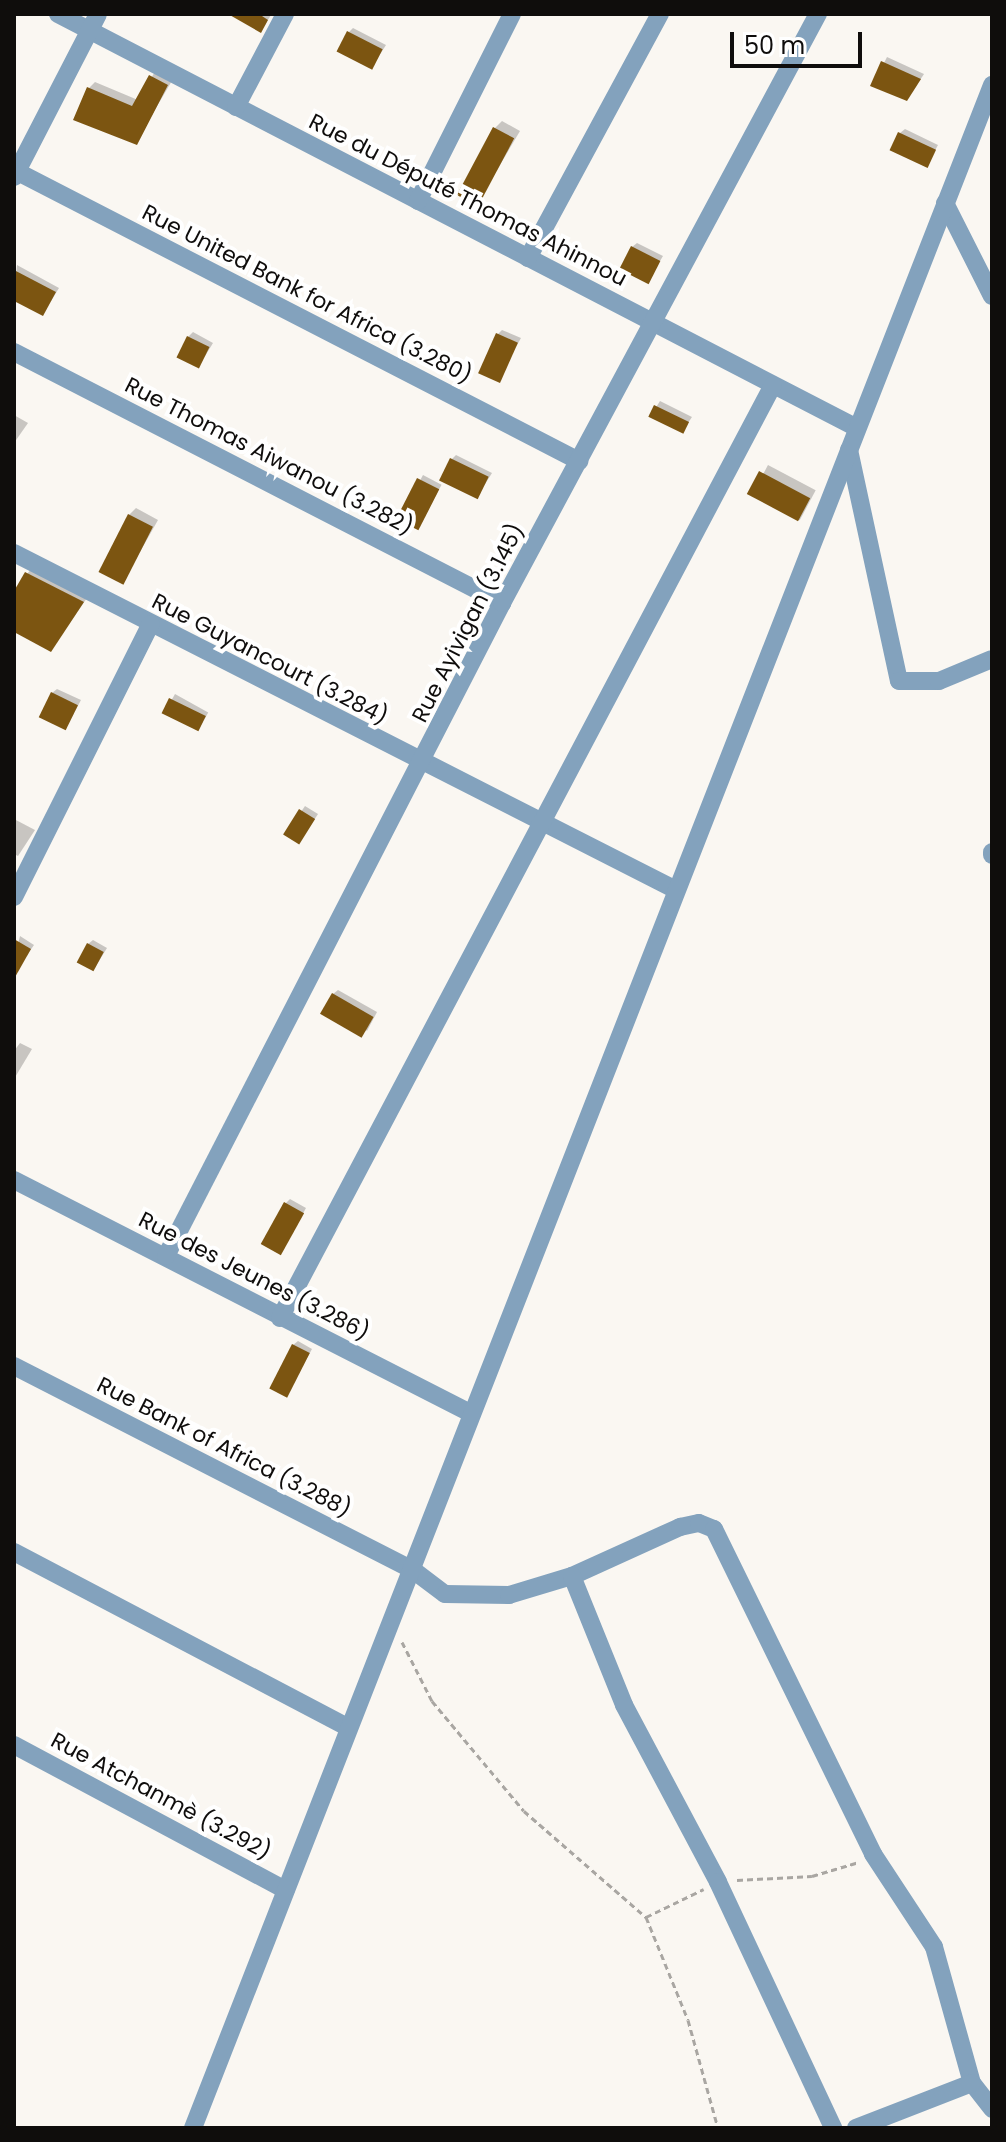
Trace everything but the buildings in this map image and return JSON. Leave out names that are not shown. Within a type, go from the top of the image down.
[{"type":"street","name":"Rue du Député Thomas Ahinnou","points":[[58,14],[94,22],[236,107],[857,428]]},
{"type":"street","points":[[236,107],[285,14]]},
{"type":"street","points":[[418,201],[512,14]]},
{"type":"street","points":[[528,258],[660,14]]},
{"type":"street","name":"Rue Ayivigan (3.145)","points":[[166,1256],[423,765],[502,603],[818,14]]},
{"type":"street","points":[[15,173],[94,22]]},
{"type":"street","points":[[193,2128],[992,85]]},
{"type":"street","name":"Rue United Bank for Africa (3.280)","points":[[15,173],[579,461]]},
{"type":"street","points":[[945,203],[992,296]]},
{"type":"street","name":"Rue Thomas Aiwanou (3.282)","points":[[14,352],[502,603]]},
{"type":"street","points":[[280,1318],[773,385]]},
{"type":"street","points":[[849,450],[899,681],[939,681],[992,659]]},
{"type":"street","name":"Rue Guyancourt (3.284)","points":[[14,553],[423,765],[676,890]]},
{"type":"street","points":[[14,897],[151,624]]},
{"type":"street","name":"Rue des Jeunes (3.286)","points":[[14,1180],[472,1414]]},
{"type":"street","name":"Rue Bank of Africa (3.288)","points":[[14,1366],[413,1570],[445,1594],[474,1599],[572,1576],[680,1527],[699,1523],[714,1529],[873,1854]]},
{"type":"street","points":[[14,1552],[349,1728]]},
{"type":"street","points":[[572,1576],[624,1705],[718,1882],[833,2128]]},
{"type":"street","name":"Rue Atchanmè (3.292)","points":[[14,1745],[286,1890]]},
{"type":"street","points":[[873,1854],[934,1947],[972,2083],[992,2109]]},
{"type":"street","points":[[856,2128],[972,2083]]},
{"type":"path","points":[[391,1621],[432,1701],[524,1811],[646,1917],[688,2020],[718,2128]]},
{"type":"path","points":[[646,1917],[718,1882],[812,1876],[873,1854]]}]
